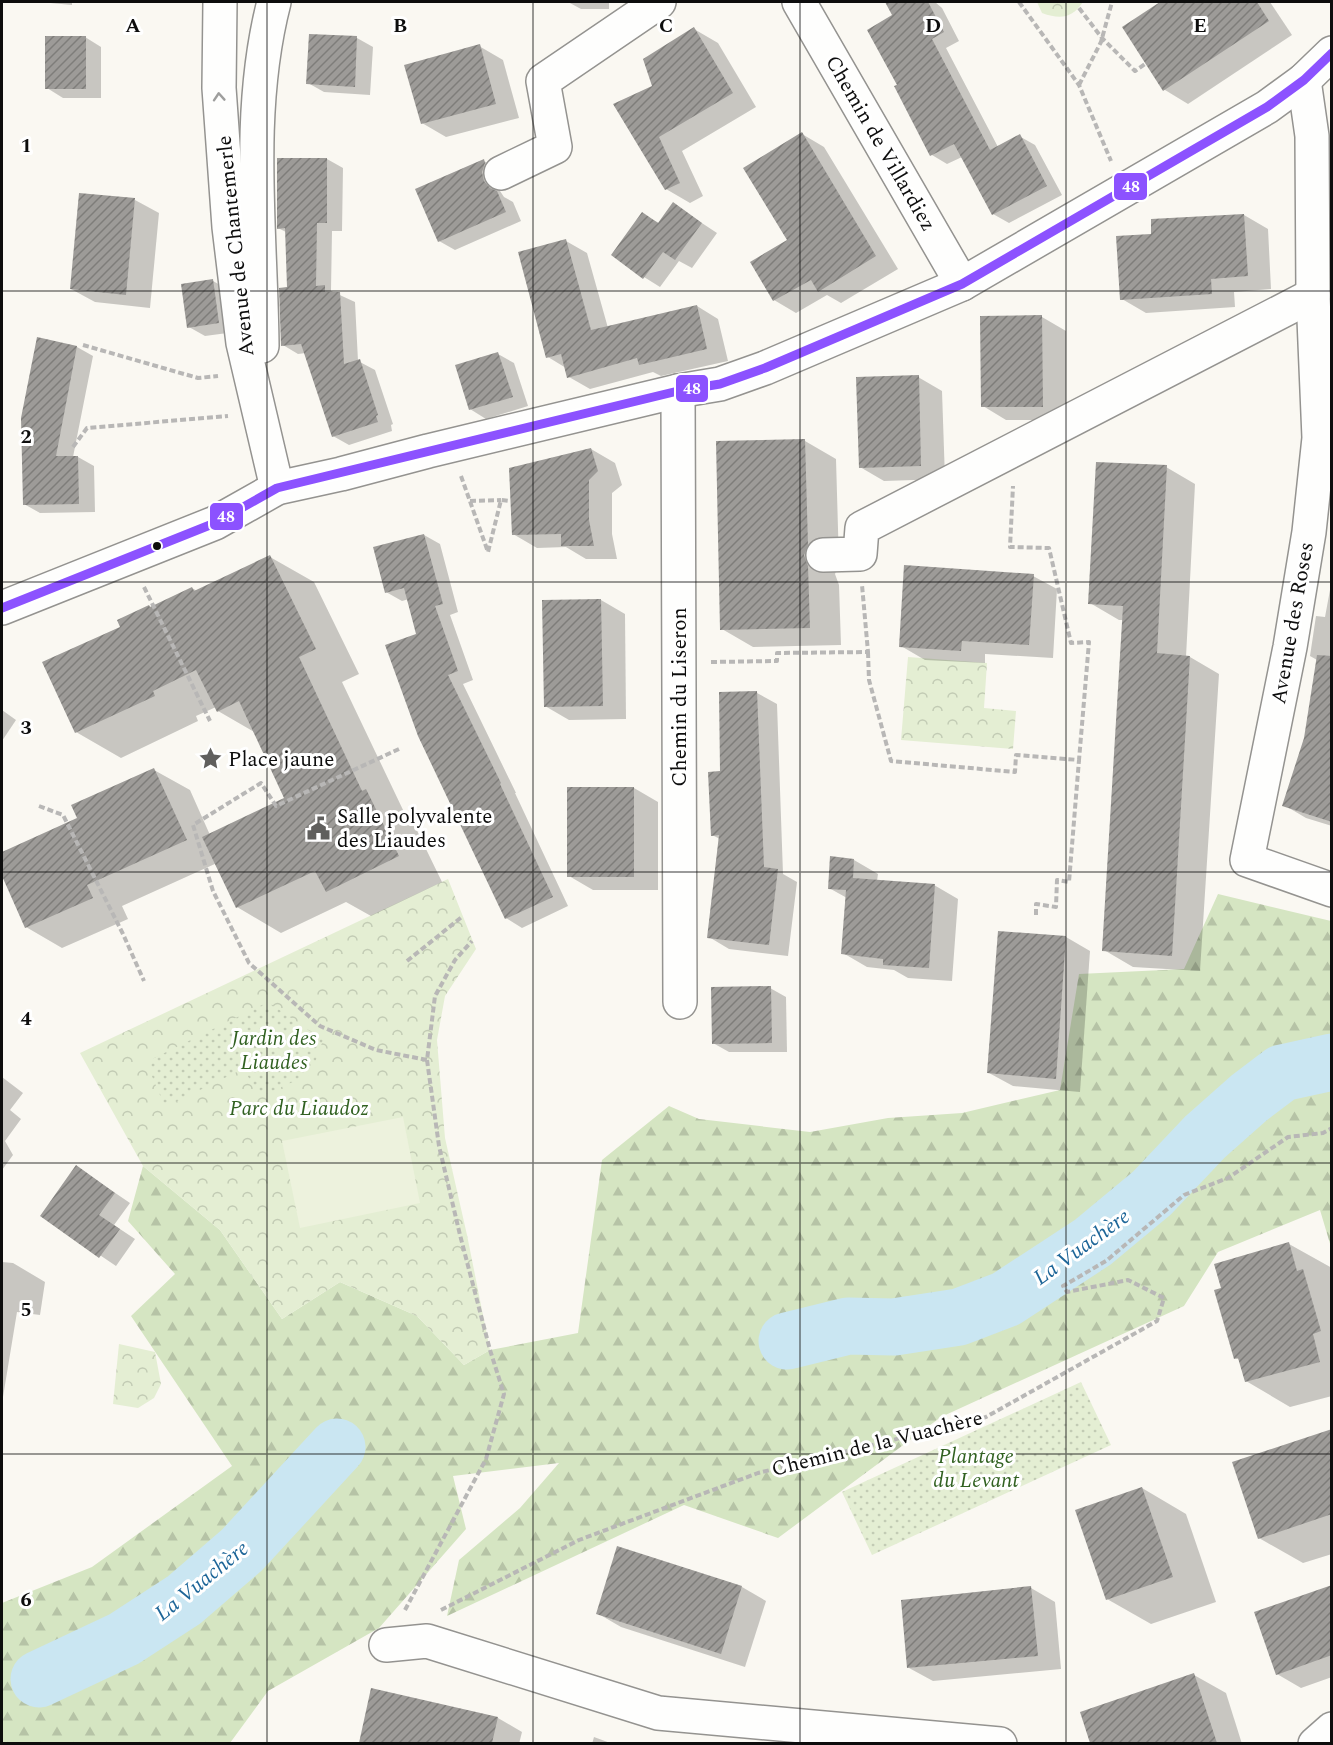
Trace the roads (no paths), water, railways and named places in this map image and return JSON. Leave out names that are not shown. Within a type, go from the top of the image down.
[{"type":"street","name":"Avenue de Chantemerle","points":[[220,2],[219,88],[227,208],[243,343],[277,488]]},
{"type":"street","points":[[262,425],[256,135],[265,38],[274,2]]},
{"type":"street","points":[[501,173],[555,147],[543,81],[659,2]]},
{"type":"street","name":"Chemin de Villardiez","points":[[799,2],[962,284]]},
{"type":"street","points":[[2,608],[215,523],[277,488],[341,474],[438,448],[720,384],[765,368],[962,284],[1123,189],[1267,108],[1304,80],[1332,53]]},
{"type":"street","name":"Avenue des Roses","points":[[1304,80],[1312,136],[1313,295],[1320,438],[1309,532],[1290,647],[1246,860],[1332,890]]},
{"type":"street","points":[[823,555],[860,554],[862,528],[1313,295]]},
{"type":"street","name":"Chemin du Liseron","points":[[678,392],[680,1002]]},
{"type":"street","points":[[386,1645],[427,1641],[658,1713],[807,1728],[1000,1743]]},
{"type":"street","points":[[1315,1743],[1332,1729]]},
{"type":"waterway","name":"La Vuachère","points":[[787,1341],[848,1326],[894,1327],[959,1317],[1006,1299],[1093,1242],[1152,1193],[1205,1137],[1249,1098],[1282,1073],[1332,1062]]},
{"type":"waterway","name":"La Vuachère","points":[[39,1679],[124,1639],[184,1600],[242,1550],[337,1447]]},
{"type":"place","name":"Place jaune","points":[[210,759]]},
{"type":"place","name":"Salle polyvalente des Liaudes","points":[[319,828]]},
{"type":"park label","name":"Jardin des Liaudes","points":[[274,1050]]},
{"type":"park label","name":"Parc du Liaudoz","points":[[299,1108]]},
{"type":"park label","name":"Plantage du Levant","points":[[976,1468]]}]
